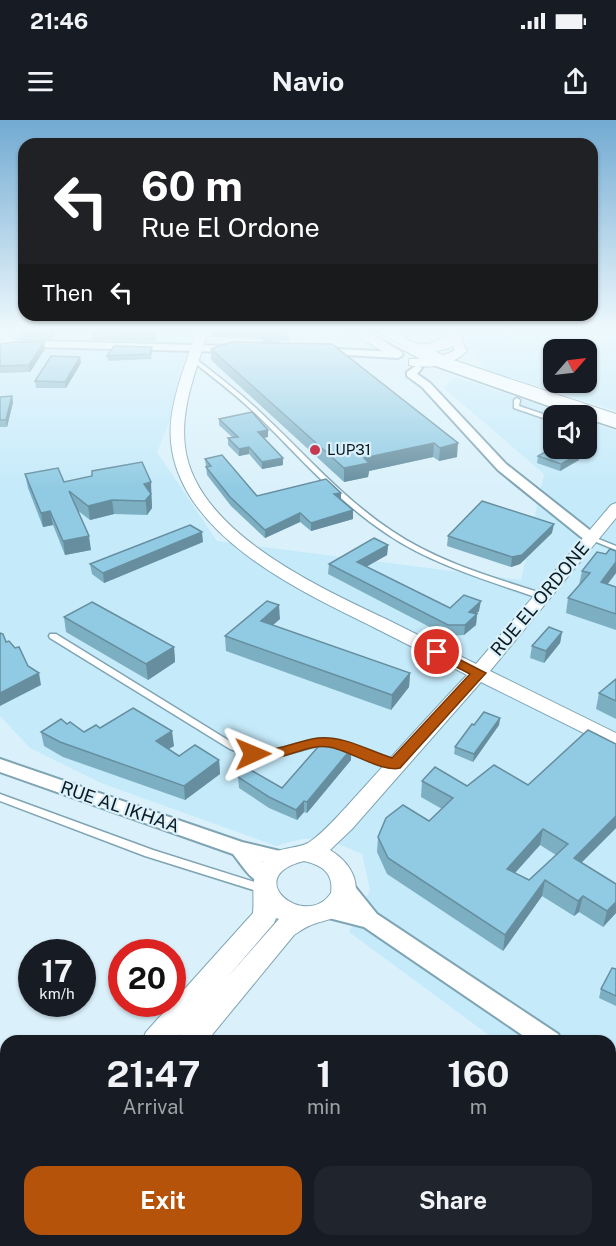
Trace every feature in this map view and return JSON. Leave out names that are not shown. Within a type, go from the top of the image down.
[{"type":"main road","points":[[477,384],[543,408]]},
{"type":"main road","points":[[505,384],[616,420]]},
{"type":"main road","points":[[597,426],[616,432]]},
{"type":"street","points":[[186,384],[176,427],[182,466],[204,505],[255,554],[284,573],[616,742]]},
{"type":"street","points":[[422,384],[502,467],[591,538]]},
{"type":"street","name":"RUE EL ORDONE","points":[[312,853],[344,823],[479,673],[616,508]]},
{"type":"street","name":"RUE AL IKHAA","points":[[0,765],[240,849],[282,858]]},
{"type":"street","points":[[338,866],[344,823]]},
{"type":"street","points":[[240,849],[265,888],[272,904],[288,913],[317,913],[370,920]]},
{"type":"street","points":[[161,1035],[265,916],[265,888],[272,864],[296,853],[312,853],[326,857],[338,866],[344,877],[345,889],[339,901],[285,928],[195,1035]]},
{"type":"street","points":[[345,889],[370,920],[541,1035]]},
{"type":"lane","points":[[227,384],[333,486],[381,526],[409,544],[436,557],[541,596]]},
{"type":"lane","points":[[489,384],[553,405]]},
{"type":"lane","points":[[517,400],[516,407],[543,416]]},
{"type":"lane","points":[[597,420],[616,426]]},
{"type":"lane","points":[[591,538],[616,548]]},
{"type":"lane","points":[[53,636],[233,747],[269,756],[317,743],[330,742],[394,765]]},
{"type":"lane","points":[[0,797],[149,853],[265,888]]},
{"type":"shaded area","points":[[0,384],[185,384],[157,452],[217,541],[521,580],[544,474],[444,388],[448,384],[475,384],[543,406],[543,459],[597,459],[597,424],[616,431],[616,1035],[489,1035],[349,932],[370,890],[362,854],[326,839],[302,839],[276,846],[101,783],[30,748],[0,716]]},
{"type":"shaded area","points":[[530,384],[543,384],[543,388]]},
{"type":"shaded area","points":[[597,384],[616,384],[616,411],[560,393],[597,393]]},
{"type":"building","points":[[250,384],[382,384],[458,443],[440,448],[434,443],[364,458],[369,463],[344,468]]},
{"type":"building","points":[[12,396],[6,420],[0,420],[0,397]]},
{"type":"building","points":[[252,412],[268,430],[258,432],[283,458],[262,462],[249,447],[239,449],[228,438],[238,437],[219,419]]},
{"type":"building","points":[[222,455],[257,496],[326,479],[341,493],[334,494],[353,510],[311,523],[300,513],[265,530],[230,497],[206,467],[211,466],[205,459]]},
{"type":"building","points":[[547,459],[570,459],[561,464]]},
{"type":"building","points":[[142,462],[151,482],[144,484],[151,494],[145,501],[112,500],[88,506],[69,491],[89,536],[63,541],[50,511],[41,513],[25,474],[58,468],[64,482],[92,476],[92,471]]},
{"type":"building","points":[[482,501],[554,524],[522,555],[512,557],[448,536]]},
{"type":"building","points":[[190,525],[202,532],[103,573],[90,564]]},
{"type":"building","points":[[374,538],[388,545],[357,562],[450,608],[464,595],[481,601],[469,612],[477,614],[465,625],[448,625],[329,564]]},
{"type":"building","points":[[610,549],[616,551],[616,562],[601,582],[616,587],[616,614],[568,598],[590,573],[582,571],[597,552],[606,554]]},
{"type":"building","points":[[267,601],[279,605],[261,621],[410,673],[392,695],[225,636]]},
{"type":"building","points":[[92,602],[174,647],[146,664],[64,617]]},
{"type":"building","points":[[549,627],[562,632],[546,651],[532,646]]},
{"type":"building","points":[[0,633],[3,634],[6,642],[9,641],[15,648],[19,647],[28,666],[39,673],[0,693]]},
{"type":"building","points":[[616,679],[616,701],[599,693]]},
{"type":"building","points":[[133,708],[172,731],[156,741],[179,756],[195,745],[219,760],[184,786],[60,742],[41,732],[61,719],[67,724],[70,722],[84,732],[96,725],[100,728]]},
{"type":"building","points":[[484,712],[500,718],[474,754],[455,747],[472,724],[474,725]]},
{"type":"building","points":[[588,730],[616,744],[616,816],[574,858],[616,884],[616,902],[607,911],[583,896],[578,901],[545,880],[505,935],[388,858],[378,837],[386,818],[403,805],[429,821],[453,798],[422,781],[435,767],[467,786],[494,765],[528,785]],"holes":[[[543,829],[568,844],[529,880],[507,869]]]},
{"type":"building","points":[[325,739],[351,749],[307,802],[304,801],[296,810],[269,797],[238,777],[249,769],[282,788]]},
{"type":"building","points":[[612,968],[616,969],[616,996],[601,989]]},
{"type":"place","name":"LUP31","points":[[315,450]]},
{"type":"route","points":[[253,754],[269,756],[317,743],[330,742],[394,765],[479,673],[437,652]]}]
